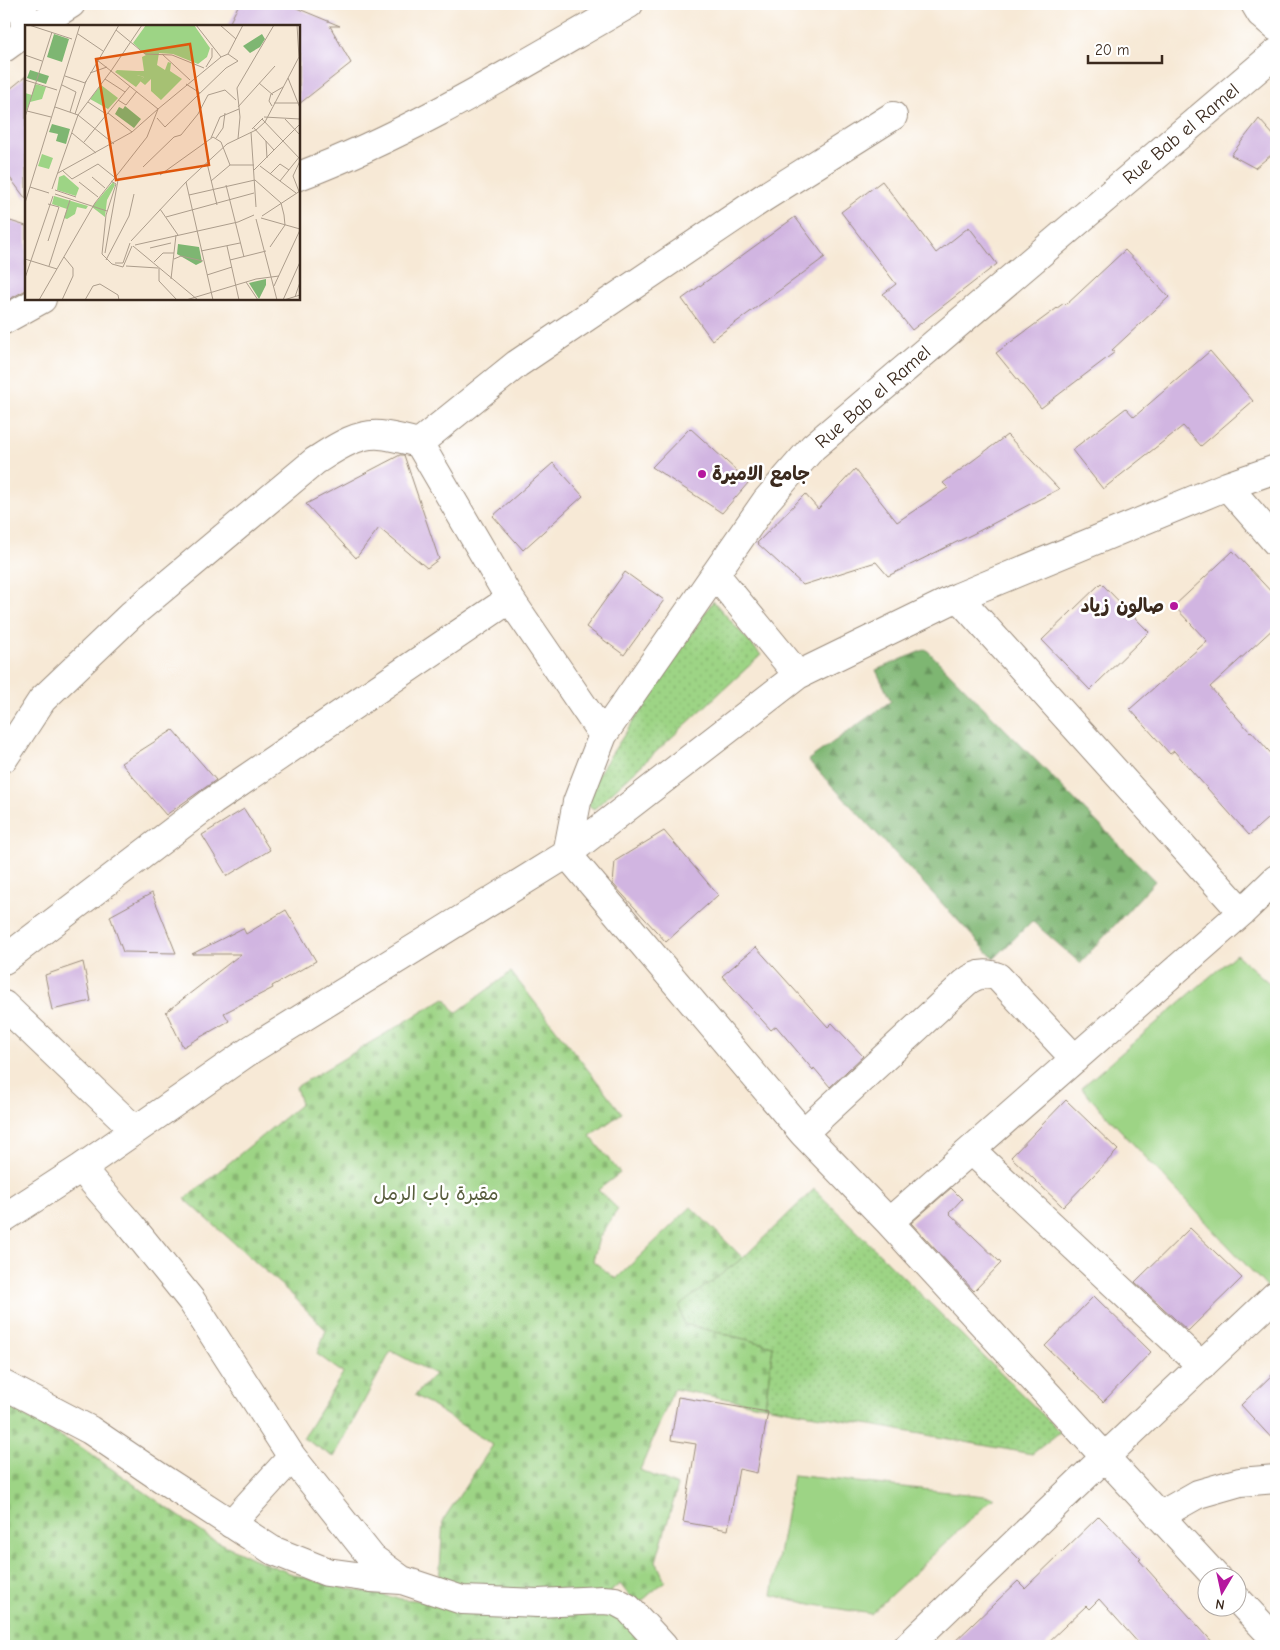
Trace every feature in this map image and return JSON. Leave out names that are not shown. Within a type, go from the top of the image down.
[{"type":"street","points":[[23,35],[24,4]]},
{"type":"street","points":[[38,25],[71,4]]},
{"type":"street","points":[[300,176],[436,114],[629,4]]},
{"type":"street","points":[[1255,4],[1261,14],[1276,27]]},
{"type":"street","name":"Rue Bab el Ramel","points":[[567,854],[577,802],[603,735],[766,501],[813,447],[1276,53]]},
{"type":"street","points":[[419,443],[517,364],[763,198],[893,116]]},
{"type":"street","points":[[4,320],[40,300]]},
{"type":"street","points":[[4,758],[42,700],[131,615],[315,461],[337,447],[358,437],[379,435],[419,443],[510,599],[603,735]]},
{"type":"street","points":[[4,1218],[81,1168],[252,1049],[567,854],[798,675],[958,597],[1227,486],[1276,469]]},
{"type":"street","points":[[1227,486],[1276,542]]},
{"type":"street","points":[[716,574],[798,675]]},
{"type":"street","points":[[958,597],[1242,912]]},
{"type":"street","points":[[4,960],[213,801],[510,599]]},
{"type":"street","points":[[567,854],[803,1133],[889,1222],[1208,1568]]},
{"type":"street","points":[[889,1222],[1242,912],[1272,891]]},
{"type":"street","points":[[803,1133],[970,978],[985,973],[998,977],[1075,1059]]},
{"type":"street","points":[[4,1004],[135,1130]]},
{"type":"street","points":[[971,1150],[1202,1366]]},
{"type":"street","points":[[81,1168],[191,1300],[292,1457],[372,1558],[402,1580]]},
{"type":"street","points":[[908,1646],[1276,1295]]},
{"type":"street","points":[[4,1385],[90,1430],[272,1550],[327,1572],[402,1580],[462,1600],[538,1603],[603,1600],[615,1602],[628,1608],[663,1646]]},
{"type":"street","points":[[231,1524],[292,1457]]},
{"type":"street","points":[[1159,1516],[1198,1494],[1240,1482],[1276,1479]]},
{"type":"street","points":[[1248,1612],[1270,1638]]},
{"type":"green space","points":[[713,601],[761,655],[594,809],[581,800]]},
{"type":"green space","points":[[926,649],[1155,881],[1080,963],[1032,921],[994,959],[808,760],[891,701],[876,670]]},
{"type":"green space","points":[[1236,954],[1276,989],[1276,1297],[1081,1088]]},
{"type":"green space","name":"مقبرة باب الرمل","points":[[511,972],[622,1113],[590,1136],[620,1173],[598,1190],[618,1209],[599,1238],[593,1261],[616,1279],[691,1207],[743,1258],[680,1306],[684,1324],[773,1346],[765,1406],[674,1389],[640,1470],[678,1486],[656,1561],[665,1581],[637,1605],[620,1584],[610,1592],[651,1646],[4,1646],[4,1405],[82,1448],[210,1538],[252,1558],[295,1575],[330,1585],[402,1599],[438,1602],[443,1520],[493,1445],[415,1395],[435,1374],[391,1351],[334,1457],[303,1438],[343,1373],[317,1354],[326,1330],[290,1293],[185,1199],[301,1104],[296,1087],[445,998],[456,1013]]},
{"type":"green space","points":[[814,1189],[1060,1432],[1032,1454],[765,1406],[773,1346],[684,1324],[679,1306],[743,1258]]},
{"type":"green space","points":[[793,1475],[994,1497],[871,1614],[815,1605],[772,1595]]},
{"type":"building","points":[[239,4],[287,4],[340,26],[330,26],[351,63],[300,103],[300,25],[228,25]]},
{"type":"building","points":[[25,77],[25,198],[4,170],[4,94]]},
{"type":"building","points":[[1259,119],[1276,138],[1276,151],[1255,168],[1231,155]]},
{"type":"building","points":[[882,181],[936,253],[969,227],[997,264],[912,330],[883,294],[896,284],[841,212]]},
{"type":"building","points":[[795,217],[825,257],[712,340],[682,299]]},
{"type":"building","points":[[4,219],[25,226],[25,291],[4,302]]},
{"type":"building","points":[[1125,250],[1169,297],[1112,350],[1115,352],[1041,408],[996,353],[1064,303],[1066,305]]},
{"type":"building","points":[[1210,351],[1253,401],[1201,446],[1183,426],[1103,489],[1072,450],[1126,408],[1134,417]]},
{"type":"building","name":"جامع الاميرة","points":[[690,428],[749,482],[722,513],[652,467]]},
{"type":"building","points":[[1007,435],[1059,489],[888,576],[876,562],[803,585],[757,543],[805,494],[818,509],[855,469],[897,522],[948,488],[943,483]]},
{"type":"building","points":[[400,455],[404,455],[439,559],[427,568],[379,528],[356,558],[306,504]]},
{"type":"building","points":[[553,463],[583,496],[523,550],[493,516]]},
{"type":"building","points":[[1233,551],[1276,597],[1276,626],[1210,687],[1276,759],[1276,811],[1249,835],[1174,751],[1170,754],[1130,709],[1207,641],[1174,606]]},
{"type":"building","points":[[625,572],[664,600],[624,655],[586,627]]},
{"type":"building","points":[[1101,583],[1149,632],[1090,690],[1042,640]]},
{"type":"building","points":[[173,730],[216,780],[166,815],[121,763]]},
{"type":"building","points":[[244,809],[270,850],[227,876],[202,835]]},
{"type":"building","points":[[664,831],[718,895],[666,942],[613,884],[615,861]]},
{"type":"building","points":[[152,893],[176,953],[123,952],[110,916]]},
{"type":"building","points":[[286,910],[316,961],[272,986],[273,988],[224,1013],[229,1021],[183,1047],[166,1012],[241,954],[192,954],[243,928],[246,934]]},
{"type":"building","points":[[756,947],[828,1027],[832,1023],[863,1056],[830,1087],[776,1026],[771,1030],[722,976]]},
{"type":"building","points":[[83,962],[91,1001],[52,1010],[45,975]]},
{"type":"building","points":[[1066,1100],[1118,1150],[1063,1207],[1011,1157]]},
{"type":"building","points":[[951,1188],[962,1199],[949,1213],[1001,1263],[974,1291],[911,1223]]},
{"type":"building","points":[[1190,1228],[1242,1278],[1188,1331],[1135,1282]]},
{"type":"building","points":[[1094,1296],[1151,1352],[1103,1402],[1045,1346]]},
{"type":"building","points":[[1276,1371],[1276,1443],[1241,1405]]},
{"type":"building","points":[[678,1397],[768,1412],[757,1473],[739,1469],[728,1530],[683,1522],[696,1444],[671,1440]]},
{"type":"building","points":[[1099,1516],[1141,1559],[1139,1560],[1216,1646],[1141,1646],[1099,1599],[1089,1609],[1086,1606],[1044,1646],[950,1646],[1018,1581],[1025,1588]]},
{"type":"place","name":"جامع الاميرة","points":[[702,474]]},
{"type":"place","name":"صالون زياد","points":[[1174,606]]}]
